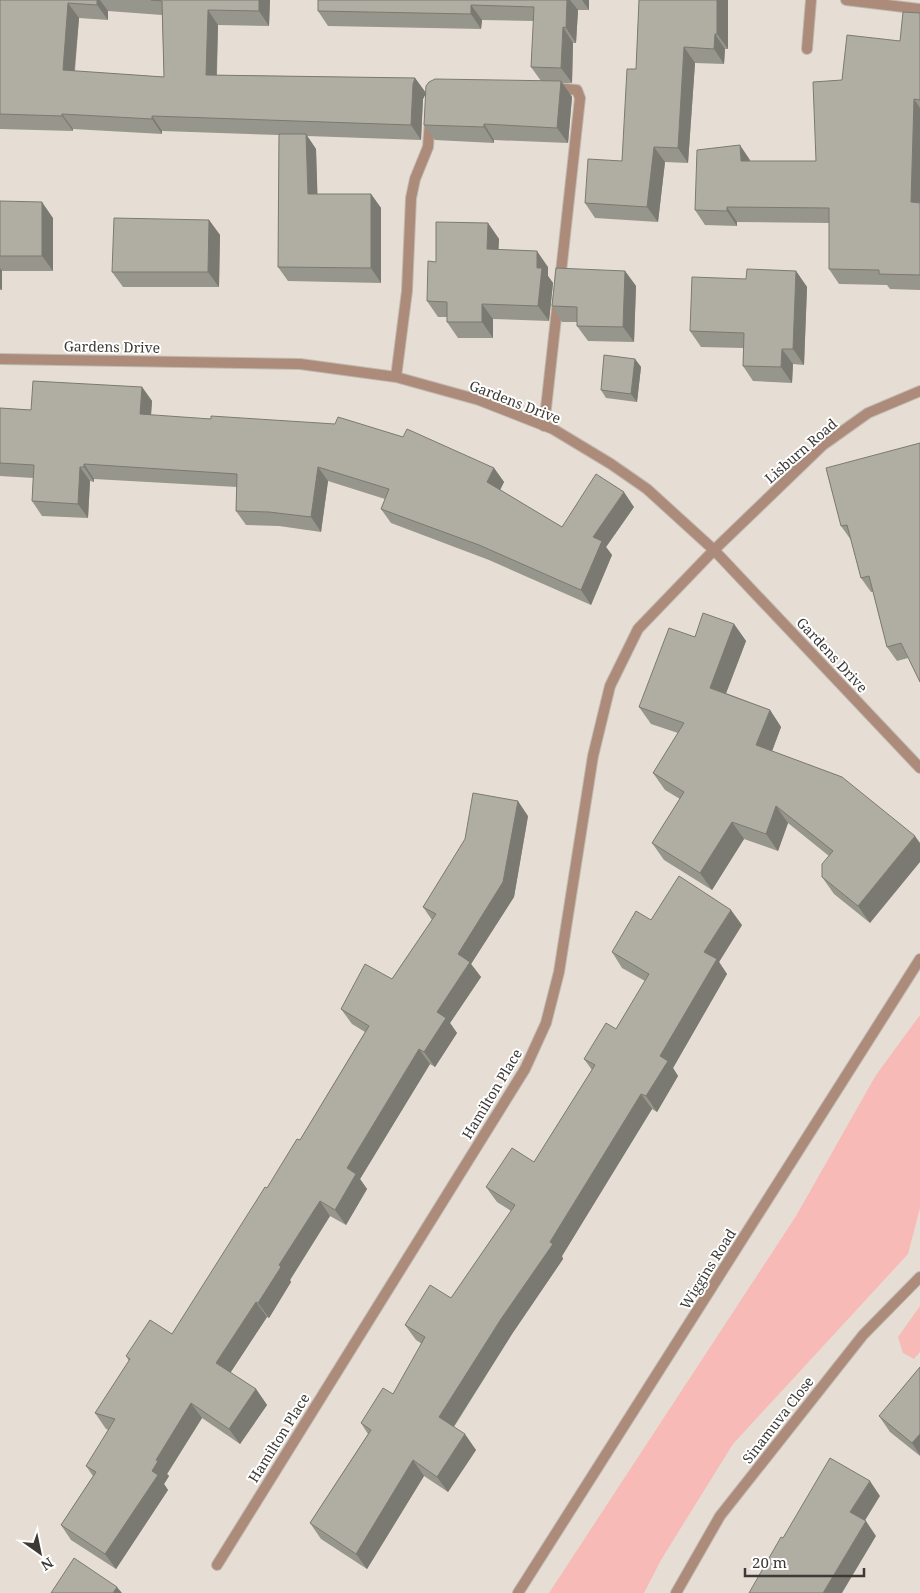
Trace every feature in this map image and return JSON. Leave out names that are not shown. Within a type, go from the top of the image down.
[{"type":"street","points":[[807,49],[811,0]]},
{"type":"street","points":[[846,0],[920,9]]},
{"type":"street","points":[[540,88],[577,90],[580,98],[544,426]]},
{"type":"street","points":[[396,377],[407,291],[411,198],[415,179],[428,147],[430,107]]},
{"type":"street","name":"Gardens Drive","points":[[0,359],[300,364],[396,377],[479,400],[544,426],[611,464],[647,489],[714,550],[920,768]]},
{"type":"street","name":"Lisburn Road","points":[[714,550],[824,445],[868,413],[920,391]]},
{"type":"street","name":"Hamilton Place","points":[[217,1565],[525,1069],[546,1023],[559,972],[593,756],[610,686],[638,629],[714,550]]},
{"type":"street","name":"Wiggins Road","points":[[518,1593],[920,959]]},
{"type":"street","name":"Sinamuva Close","points":[[676,1593],[720,1516],[863,1335],[920,1277]]},
{"type":"shaded area","points":[[920,1015],[920,1208],[908,1254],[733,1444],[661,1560],[644,1593],[549,1593],[796,1216],[876,1075]]},
{"type":"shaded area","points":[[920,1306],[920,1352],[914,1359],[903,1353],[898,1337]]},
{"type":"building","points":[[0,0],[97,0],[97,5],[68,3],[63,70],[164,77],[162,1],[151,0],[259,0],[259,11],[208,10],[206,75],[415,78],[411,125],[152,116],[152,119],[62,114],[62,116],[0,114]]},
{"type":"building","points":[[318,0],[567,0],[566,28],[563,27],[561,68],[531,67],[534,7],[471,5],[471,14],[318,11]]},
{"type":"building","points":[[639,0],[717,0],[717,34],[715,34],[714,49],[684,47],[678,148],[654,147],[647,207],[585,203],[588,159],[622,161],[627,69],[636,69]]},
{"type":"building","points":[[903,12],[920,13],[920,100],[914,99],[911,202],[920,203],[920,275],[879,274],[879,270],[829,269],[829,208],[727,207],[727,211],[695,210],[697,150],[740,145],[741,161],[816,161],[813,82],[842,80],[847,35],[900,41]]},
{"type":"building","points":[[435,79],[561,81],[557,128],[484,124],[484,127],[424,125],[426,86]]},
{"type":"building","points":[[279,134],[306,134],[308,194],[371,194],[371,268],[278,267]]},
{"type":"building","points":[[0,201],[42,202],[42,256],[0,256]]},
{"type":"building","points":[[114,218],[209,220],[208,272],[112,272]]},
{"type":"building","points":[[436,222],[488,223],[487,249],[537,251],[537,268],[542,268],[538,306],[482,304],[482,322],[447,322],[447,302],[427,301],[428,261],[436,262]]},
{"type":"building","points":[[556,268],[625,271],[623,327],[577,326],[577,307],[552,306]]},
{"type":"building","points":[[747,269],[796,271],[793,349],[782,349],[781,367],[743,366],[744,333],[690,331],[692,277],[746,279]]},
{"type":"building","points":[[604,355],[635,359],[631,394],[601,390]]},
{"type":"building","points":[[33,381],[142,387],[140,414],[211,419],[211,416],[335,424],[338,417],[403,437],[407,429],[494,468],[487,482],[562,527],[596,474],[624,492],[593,537],[602,541],[581,590],[479,545],[381,509],[389,489],[318,467],[311,517],[269,512],[236,511],[237,474],[84,464],[84,467],[80,467],[78,504],[32,501],[34,465],[0,463],[0,408],[31,410]]},
{"type":"building","points":[[920,443],[920,682],[901,643],[887,647],[869,576],[861,578],[847,525],[841,526],[826,468]]},
{"type":"building","points":[[703,613],[734,624],[710,688],[770,710],[756,745],[842,777],[915,836],[858,906],[822,877],[822,864],[833,851],[776,806],[766,834],[732,822],[700,873],[652,843],[684,792],[653,773],[684,723],[639,707],[669,628],[695,637]]},
{"type":"building","points":[[473,793],[518,801],[503,882],[458,954],[470,962],[437,1012],[446,1018],[424,1052],[419,1049],[347,1168],[356,1174],[335,1210],[320,1201],[279,1265],[281,1267],[258,1303],[256,1302],[216,1363],[256,1389],[229,1429],[191,1403],[156,1460],[158,1461],[152,1471],[158,1475],[105,1554],[61,1525],[96,1472],[86,1466],[115,1419],[95,1413],[130,1359],[126,1356],[150,1320],[172,1334],[265,1187],[267,1188],[297,1139],[300,1140],[369,1026],[341,1009],[365,964],[392,979],[436,914],[423,907],[465,839]]},
{"type":"building","points":[[679,876],[731,910],[704,952],[717,959],[660,1056],[668,1061],[646,1096],[641,1094],[550,1242],[553,1244],[501,1319],[439,1417],[465,1434],[437,1477],[413,1460],[356,1554],[310,1523],[371,1430],[361,1423],[383,1388],[393,1394],[425,1337],[405,1325],[430,1285],[451,1298],[515,1205],[486,1187],[512,1148],[534,1162],[595,1065],[584,1059],[606,1023],[616,1029],[649,974],[612,952],[636,911],[651,920]]},
{"type":"building","points":[[920,1367],[920,1434],[912,1443],[879,1416]]},
{"type":"building","points":[[830,1458],[870,1481],[850,1512],[866,1521],[823,1593],[749,1593],[781,1537],[783,1538]]},
{"type":"building","points":[[74,1558],[117,1587],[113,1593],[51,1593]]}]
